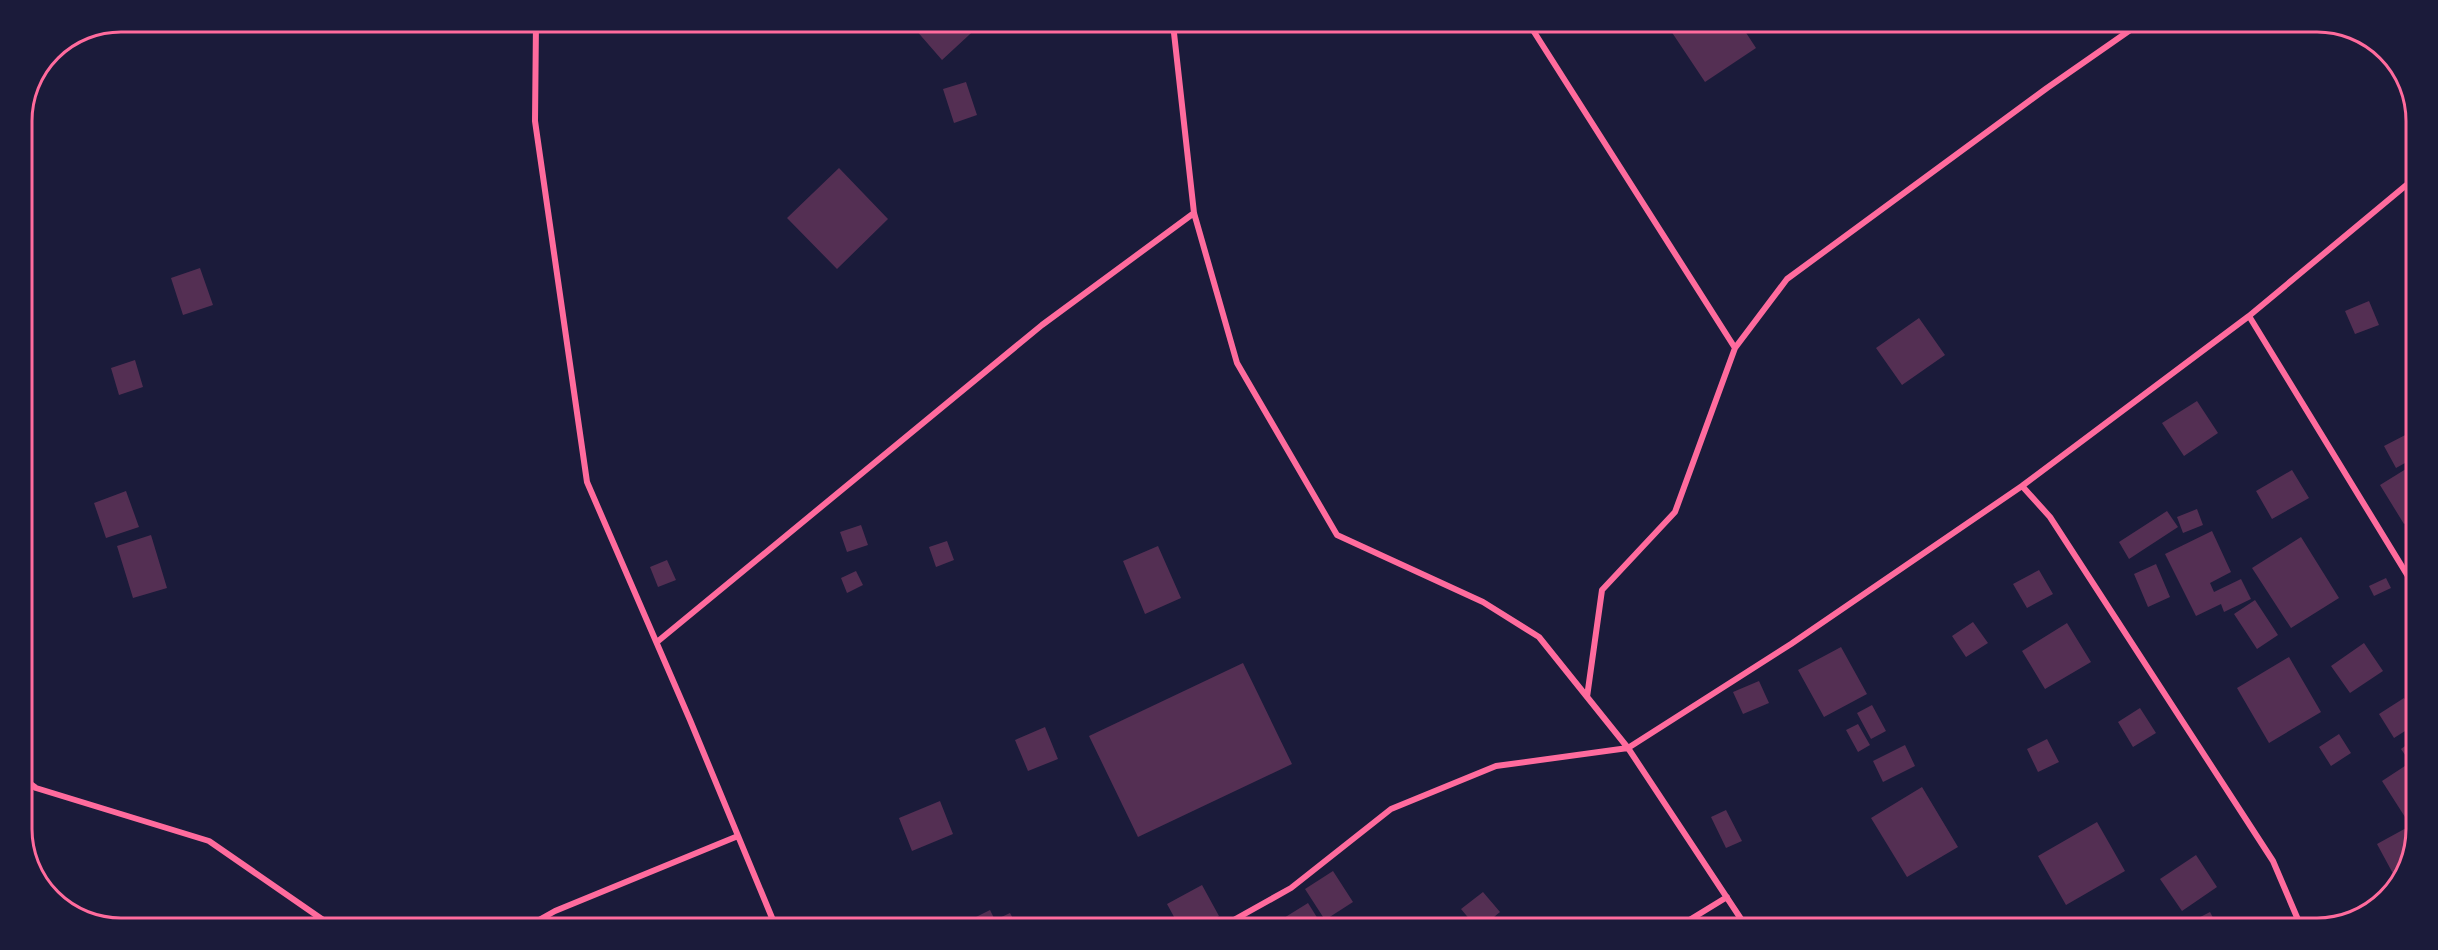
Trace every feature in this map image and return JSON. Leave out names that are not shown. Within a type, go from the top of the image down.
[{"type":"street","points":[[536,32],[535,121],[587,482],[657,642],[771,918]]},
{"type":"street","points":[[1174,32],[1194,213],[1237,363],[1337,535],[1483,602],[1539,637],[1628,748],[1741,918]]},
{"type":"street","points":[[1534,32],[1735,348]]},
{"type":"street","points":[[1587,697],[1602,590],[1675,512],[1735,348],[1787,279],[2047,88],[2127,32]]},
{"type":"street","points":[[1237,918],[1291,888],[1391,810],[1496,766],[1628,748],[1791,644],[2022,486],[2248,316],[2406,185]]},
{"type":"street","points":[[657,642],[1042,325],[1194,213]]},
{"type":"street","points":[[2248,316],[2406,573]]},
{"type":"street","points":[[2022,486],[2050,518],[2273,861],[2297,918]]},
{"type":"street","points":[[32,785],[209,841],[320,918]]},
{"type":"street","points":[[543,918],[738,836]]},
{"type":"street","points":[[1693,918],[1727,897]]},
{"type":"building","points":[[918,32],[972,32],[942,60]]},
{"type":"building","points":[[1672,32],[1746,32],[1756,48],[1705,82]]},
{"type":"building","points":[[966,82],[977,115],[954,123],[943,89]]},
{"type":"building","points":[[839,168],[888,219],[837,269],[787,218]]},
{"type":"building","points":[[200,268],[213,305],[183,315],[171,278]]},
{"type":"building","points":[[2369,301],[2379,325],[2355,334],[2345,311]]},
{"type":"building","points":[[1919,318],[1945,355],[1902,385],[1876,348]]},
{"type":"building","points":[[135,360],[143,387],[119,395],[111,368]]},
{"type":"building","points":[[2197,401],[2218,433],[2184,456],[2162,423]]},
{"type":"building","points":[[2406,435],[2406,462],[2396,468],[2384,446]]},
{"type":"building","points":[[2406,469],[2406,523],[2404,524],[2380,485]]},
{"type":"building","points":[[2292,470],[2309,498],[2272,519],[2256,491]]},
{"type":"building","points":[[126,491],[139,527],[106,538],[94,503]]},
{"type":"building","points":[[2197,509],[2203,525],[2183,533],[2177,517]]},
{"type":"building","points":[[2167,511],[2178,527],[2129,559],[2119,542]]},
{"type":"building","points":[[861,525],[868,545],[847,552],[840,532]]},
{"type":"building","points":[[2212,531],[2231,572],[2210,583],[2214,592],[2241,579],[2251,599],[2224,612],[2221,604],[2196,616],[2165,554]]},
{"type":"building","points":[[151,535],[167,588],[133,598],[117,546]]},
{"type":"building","points":[[2301,537],[2339,598],[2291,628],[2252,568]]},
{"type":"building","points":[[947,541],[954,560],[936,567],[929,547]]},
{"type":"building","points":[[1158,546],[1181,598],[1145,614],[1123,561]]},
{"type":"building","points":[[667,560],[676,580],[658,587],[650,567]]},
{"type":"building","points":[[2156,564],[2170,597],[2148,607],[2134,574]]},
{"type":"building","points":[[2039,570],[2053,594],[2027,608],[2013,584]]},
{"type":"building","points":[[856,571],[863,585],[847,593],[841,578]]},
{"type":"building","points":[[2386,578],[2391,588],[2374,596],[2369,586]]},
{"type":"building","points":[[2255,600],[2278,635],[2257,649],[2234,614]]},
{"type":"building","points":[[1973,622],[1988,643],[1966,657],[1952,636]]},
{"type":"building","points":[[2067,623],[2091,662],[2045,689],[2022,651]]},
{"type":"building","points":[[2364,643],[2383,671],[2350,693],[2331,666]]},
{"type":"building","points":[[1841,647],[1867,694],[1824,717],[1798,670]]},
{"type":"building","points":[[2289,657],[2321,712],[2269,743],[2237,688]]},
{"type":"building","points":[[1243,663],[1292,764],[1138,837],[1089,736]]},
{"type":"building","points":[[1759,681],[1769,703],[1743,714],[1733,692]]},
{"type":"building","points":[[2404,698],[2406,701],[2406,730],[2394,738],[2379,714]]},
{"type":"building","points":[[1872,705],[1886,731],[1871,739],[1857,713]]},
{"type":"building","points":[[2140,708],[2156,733],[2133,747],[2118,722]]},
{"type":"building","points":[[1858,724],[1870,745],[1858,752],[1846,730]]},
{"type":"building","points":[[1045,727],[1058,759],[1028,771],[1015,740]]},
{"type":"building","points":[[2339,734],[2351,753],[2331,766],[2319,747]]},
{"type":"building","points":[[2047,739],[2059,762],[2038,772],[2027,749]]},
{"type":"building","points":[[1905,745],[1915,766],[1883,782],[1873,761]]},
{"type":"building","points":[[2406,745],[2406,756],[2401,749]]},
{"type":"building","points":[[2406,765],[2406,819],[2382,781]]},
{"type":"building","points":[[1922,787],[1958,847],[1907,877],[1871,818]]},
{"type":"building","points":[[940,801],[953,834],[912,851],[899,818]]},
{"type":"building","points":[[1726,810],[1742,841],[1726,848],[1711,817]]},
{"type":"building","points":[[2097,822],[2125,871],[2066,905],[2038,856]]},
{"type":"building","points":[[2406,828],[2405,847],[2394,875],[2377,844]]},
{"type":"building","points":[[2196,855],[2217,887],[2182,911],[2160,879]]},
{"type":"building","points":[[1333,871],[1353,902],[1328,918],[1324,918],[1305,889]]},
{"type":"building","points":[[1202,885],[1219,916],[1215,918],[1175,918],[1167,904]]},
{"type":"building","points":[[1483,892],[1500,912],[1493,918],[1468,918],[1461,909]]},
{"type":"building","points":[[1308,903],[1317,918],[1284,918]]},
{"type":"building","points":[[990,910],[994,918],[974,918]]},
{"type":"building","points":[[2210,912],[2213,918],[2198,918]]},
{"type":"building","points":[[1010,913],[1013,918],[999,918]]}]
